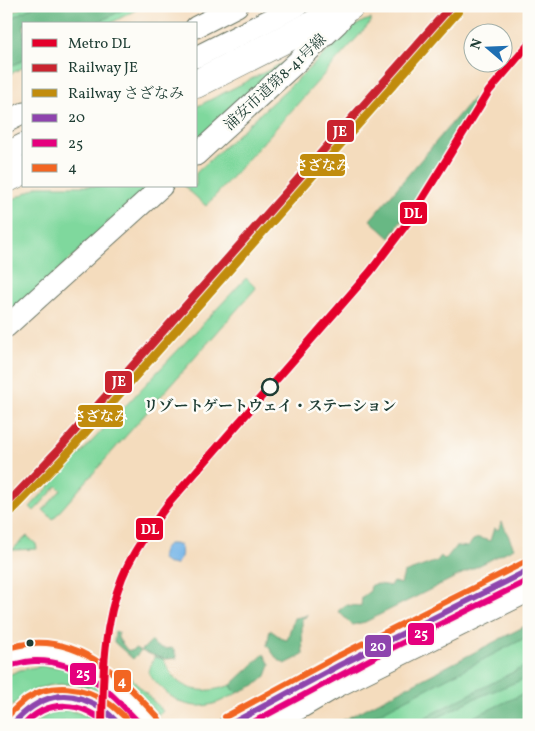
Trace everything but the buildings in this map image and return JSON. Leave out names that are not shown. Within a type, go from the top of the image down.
[{"type":"highway","points":[[198,83],[351,6]]},
{"type":"highway","points":[[6,179],[22,171]]},
{"type":"street","points":[[198,26],[237,6]]},
{"type":"street","points":[[198,56],[297,6]]},
{"type":"street","name":"浦安市道第8-41号線","points":[[198,153],[318,43],[337,24],[351,6]]},
{"type":"street","points":[[6,122],[22,114]]},
{"type":"street","points":[[6,152],[22,145]]},
{"type":"street","points":[[6,327],[160,188]]},
{"type":"street","points":[[229,725],[352,658],[529,570]]},
{"type":"street","points":[[271,725],[336,687],[529,590]]},
{"type":"street","points":[[6,657],[35,652],[52,652],[72,657],[109,680],[153,725]]},
{"type":"street","points":[[12,725],[19,716],[34,704],[48,698],[67,695],[87,701],[104,710],[120,725]]},
{"type":"green space","points":[[25,6],[143,6],[113,22],[22,22],[22,68],[6,76],[6,16]]},
{"type":"green space","points":[[34,6],[130,6],[99,22],[22,22],[22,61],[6,68],[6,21]]},
{"type":"green space","points":[[371,19],[371,22],[206,206],[186,188],[198,188],[198,171],[355,26]]},
{"type":"green space","points":[[287,61],[198,143],[198,106]]},
{"type":"green space","points":[[473,98],[478,102],[390,238],[370,220]]},
{"type":"green space","points":[[35,188],[148,188],[6,318],[6,203]]},
{"type":"green space","points":[[246,278],[256,288],[53,519],[43,510],[61,490],[57,486],[34,511],[30,507]]},
{"type":"green space","points":[[502,522],[514,548],[365,622],[352,625],[338,611],[346,605],[361,606],[362,597],[370,591],[371,585],[390,586],[393,582],[401,584],[404,573],[437,561],[441,556],[445,560],[456,546],[468,547],[473,540],[479,538],[490,541],[494,528],[498,530]]},
{"type":"green space","points":[[27,536],[36,544],[37,549],[12,550]]},
{"type":"green space","points":[[307,614],[306,617],[302,618],[303,655],[285,664],[277,659],[267,645],[270,630],[287,640],[294,618]]},
{"type":"green space","points":[[529,624],[529,636],[356,725],[334,725]]},
{"type":"green space","points":[[529,625],[529,725],[335,725]]},
{"type":"green space","points":[[115,631],[120,633],[118,638],[127,650],[132,651],[135,648],[141,651],[133,659],[114,642]]},
{"type":"green space","points":[[151,641],[161,648],[173,648],[177,658],[165,659],[141,651]]},
{"type":"green space","points":[[264,654],[270,665],[266,676],[257,684],[237,693],[231,685]]},
{"type":"green space","points":[[154,657],[163,659],[171,674],[184,685],[198,690],[206,690],[231,685],[237,693],[219,702],[205,706],[191,705],[178,701],[166,692],[150,675],[149,670]]},
{"type":"green space","points":[[529,664],[529,677],[471,700],[424,725],[410,725]]},
{"type":"green space","points":[[41,666],[66,668],[85,678],[112,697],[141,725],[137,725],[119,707],[103,695],[84,686],[68,684],[52,685],[37,689],[20,699],[6,712],[6,676],[20,670]]},
{"type":"green space","points":[[130,675],[163,711],[159,715],[126,682],[124,678]]},
{"type":"green space","points":[[529,691],[529,725],[456,725]]},
{"type":"green space","points":[[67,710],[78,712],[105,725],[80,725],[69,721],[53,725],[33,725],[49,714]]},
{"type":"water","points":[[168,544],[180,545],[181,556],[175,565],[167,563],[162,558],[163,550]]},
{"type":"metro line","name":"DL","points":[[102,725],[105,650],[111,614],[122,578],[137,549],[168,504],[370,272],[408,222],[489,91],[529,44]]},
{"type":"rail line","name":"JE","points":[[6,505],[58,450],[451,6]]},
{"type":"rail line","name":"さざなみ","points":[[12,511],[65,456],[458,12]]},
{"type":"transit line","name":"4","points":[[225,717],[336,657],[525,562]]},
{"type":"transit line","name":"20","points":[[229,725],[340,665],[529,570]]},
{"type":"transit line","name":"25","points":[[248,725],[382,653],[529,580]]},
{"type":"transit line","name":"4","points":[[6,648],[33,643],[53,644],[71,648],[88,656],[119,678],[159,719]]},
{"type":"transit line","name":"25","points":[[8,666],[35,661],[52,662],[81,672],[107,690],[141,725]]},
{"type":"transit line","name":"4","points":[[6,718],[26,699],[46,690],[57,688],[78,690],[99,697],[126,718]]},
{"type":"transit line","name":"20","points":[[12,725],[22,715],[43,701],[65,696],[89,702],[105,711],[120,725]]},
{"type":"transit line","name":"25","points":[[24,725],[33,716],[44,710],[65,706],[87,711],[107,725]]},
{"type":"place","name":"リゾートゲートウェイ・ステーション","points":[[270,387]]}]
